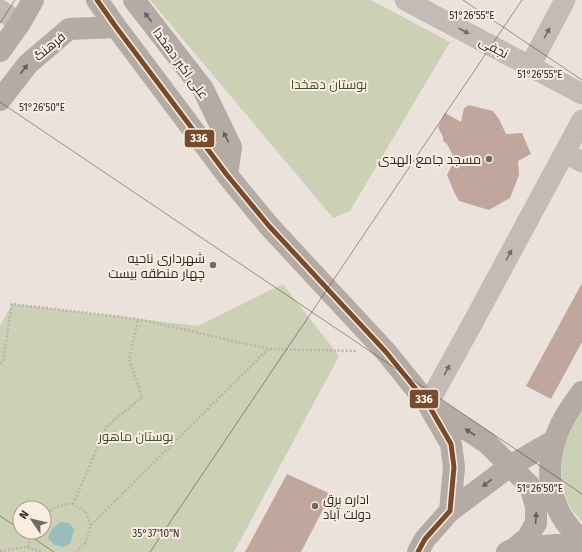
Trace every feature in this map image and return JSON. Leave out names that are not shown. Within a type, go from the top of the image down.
[{"type":"street","points":[[0,51],[20,23],[33,0]]},
{"type":"street","points":[[97,0],[227,175],[269,226],[386,352],[428,404],[451,444],[454,467],[450,510]]},
{"type":"street","name":"علی اکبر دهخدا","points":[[134,0],[203,89],[231,147],[227,175]]},
{"type":"street","name":"نجفی","points":[[405,0],[582,94]]},
{"type":"street","points":[[530,66],[565,0]]},
{"type":"street","points":[[0,10],[20,23]]},
{"type":"street","name":"فرهنگ","points":[[0,100],[28,64],[69,29],[116,27]]},
{"type":"street","points":[[428,404],[573,158],[582,120]]},
{"type":"street","points":[[582,392],[564,420],[555,440],[550,463],[550,486],[558,510],[575,534],[582,541]]},
{"type":"street","points":[[428,404],[487,443],[530,486],[536,506],[536,523],[528,537],[510,550]]},
{"type":"street","points":[[418,552],[425,538],[450,510],[510,466],[555,440]]},
{"type":"street","points":[[510,550],[555,545],[582,547]]},
{"type":"path","points":[[0,364],[3,361],[12,304],[138,319],[268,349],[386,352]]},
{"type":"path","points":[[72,504],[106,427],[142,398],[129,359],[138,319]]},
{"type":"path","points":[[77,552],[85,543],[91,525],[268,349]]},
{"type":"path","points":[[52,510],[71,503],[85,512],[91,525]]},
{"type":"path","points":[[28,547],[30,540]]},
{"type":"path","points":[[0,551],[28,547],[41,552]]},
{"type":"green space","name":"بوستان دهخدا","points":[[150,0],[371,0],[450,42],[350,211],[333,218]]},
{"type":"green space","name":"بوستان ماهور","points":[[283,284],[339,356],[234,552],[0,552],[0,326],[12,304],[198,326]]},
{"type":"green space","points":[[582,411],[582,522],[568,503],[563,487],[561,471],[565,442]]},
{"type":"water","points":[[60,522],[69,523],[74,530],[70,544],[63,547],[54,545],[50,540],[52,540],[52,529]]},
{"type":"building","name":"مسجد جامع الهدی","points":[[469,105],[493,111],[499,119],[506,134],[522,133],[531,154],[518,161],[519,175],[510,198],[489,210],[459,201],[447,175],[455,159],[447,144],[443,141],[443,137],[438,127],[445,113],[461,122],[464,108]]},
{"type":"building","points":[[582,283],[582,342],[551,399],[526,386]]},
{"type":"building","points":[[287,474],[331,494],[301,552],[245,552]]},
{"type":"transit line","name":"336","points":[[97,0],[227,175],[269,226],[386,352],[428,404],[451,444],[454,467],[450,511],[425,539],[418,552]]},
{"type":"place","name":"مسجد جامع الهدی","points":[[489,159]]},
{"type":"place","name":"شهرداری ناحیه چهار منطقه بیست","points":[[213,265]]},
{"type":"place","name":"اداره برق دولت آباد","points":[[315,506]]}]
